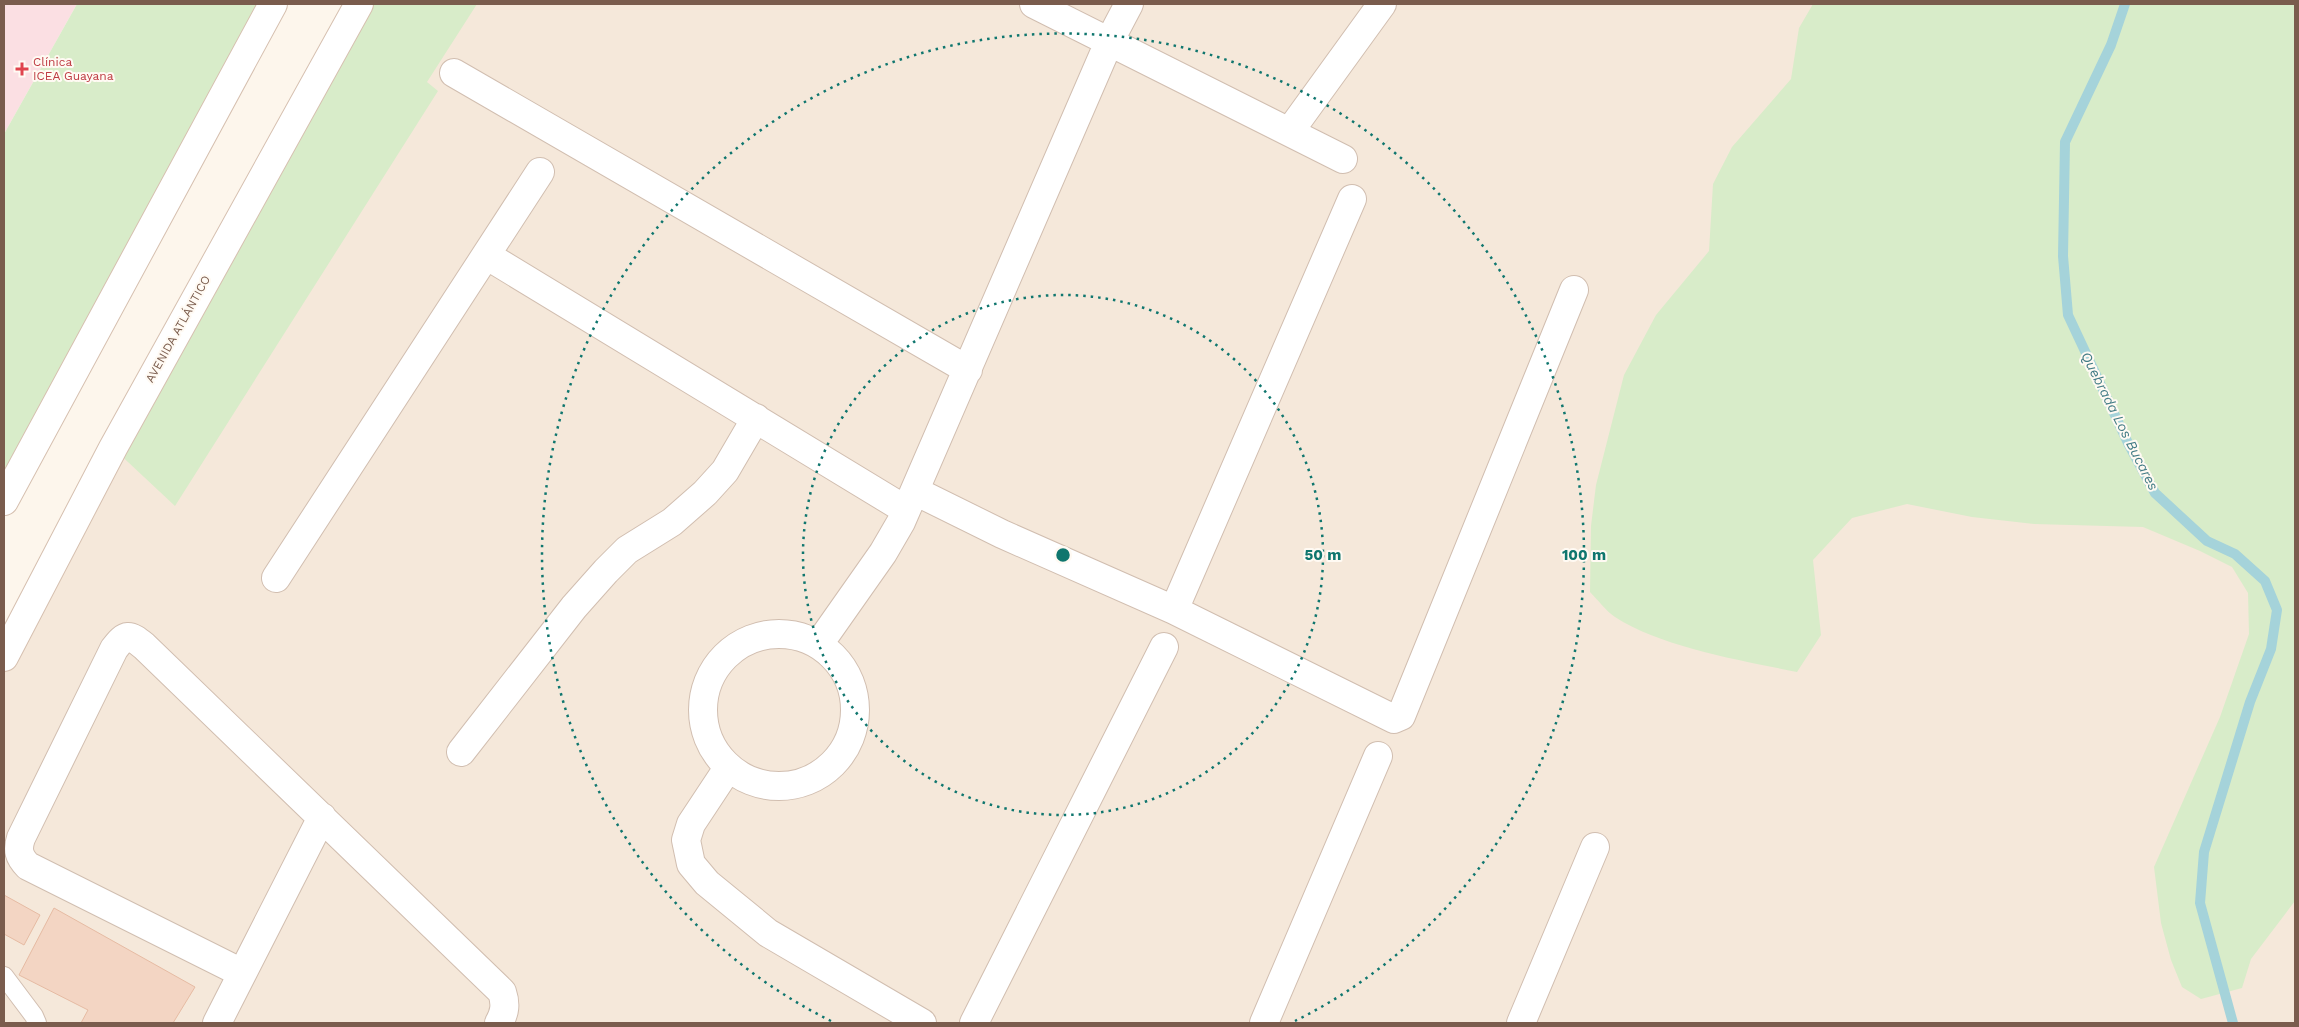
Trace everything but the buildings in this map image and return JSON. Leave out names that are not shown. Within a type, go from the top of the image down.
[{"type":"street","points":[[4,500],[273,4]]},
{"type":"street","name":"AVENIDA ATLÁNTICO","points":[[4,657],[113,448],[359,4]]},
{"type":"street","points":[[1034,4],[1344,159]]},
{"type":"street","points":[[818,644],[883,553],[911,501],[1109,42],[1129,4]]},
{"type":"street","points":[[1290,131],[1382,4]]},
{"type":"street","points":[[454,73],[968,370]]},
{"type":"street","points":[[276,578],[540,172]]},
{"type":"street","points":[[1174,610],[1352,199]]},
{"type":"street","points":[[486,255],[756,418],[911,501],[1002,534],[1174,610],[1394,719],[1401,716],[1574,290]]},
{"type":"street","points":[[460,752],[574,607],[606,571],[627,550],[672,522],[705,493],[725,470],[756,418]]},
{"type":"street","points":[[771,634],[796,635],[818,644],[837,660],[850,681],[856,705],[853,729],[843,752],[825,770],[802,783],[776,787],[750,782],[728,768],[712,748],[703,724],[703,698],[712,673],[727,654],[748,640],[771,634]]},
{"type":"street","points":[[242,973],[28,866],[20,859],[18,847],[21,838],[114,649],[122,638],[127,636],[134,637],[144,646],[502,992],[505,1003],[504,1013],[499,1023]]},
{"type":"street","points":[[974,1023],[1164,647]]},
{"type":"street","points":[[1264,1023],[1378,756]]},
{"type":"street","points":[[728,768],[691,824],[686,840],[691,864],[706,883],[768,933],[922,1023]]},
{"type":"street","points":[[216,1023],[322,817]]},
{"type":"street","points":[[1521,1023],[1594,847]]},
{"type":"lane","points":[[4,976],[38,1023]]},
{"type":"shaded area","name":"Clínica ICEA Guayana","points":[[4,4],[77,4],[4,134]]},
{"type":"shaded area","points":[[359,4],[2295,4],[2295,1023],[4,1023],[4,657]]},
{"type":"green space","points":[[77,4],[273,4],[4,501],[4,134]]},
{"type":"green space","points":[[359,4],[477,4],[427,82],[438,91],[175,506],[113,448]]},
{"type":"green space","points":[[1813,4],[2295,4],[2295,901],[2251,959],[2242,988],[2201,999],[2182,987],[2171,960],[2161,923],[2154,867],[2220,717],[2249,634],[2248,593],[2232,567],[2143,527],[2034,524],[1972,517],[1907,504],[1852,518],[1813,560],[1821,635],[1797,672],[1703,652],[1655,637],[1615,617],[1590,592],[1591,526],[1596,485],[1624,375],[1656,315],[1709,251],[1713,184],[1732,147],[1791,79],[1799,28]]},
{"type":"waterway","name":"Quebrada Los Bucares","points":[[2125,4],[2111,45],[2065,142],[2063,256],[2068,315],[2128,443],[2155,493],[2207,541],[2235,554],[2265,581],[2277,610],[2271,649],[2250,702],[2204,852],[2200,903],[2233,1023]]},
{"type":"place","name":"Clínica ICEA Guayana","points":[[22,69]]}]
